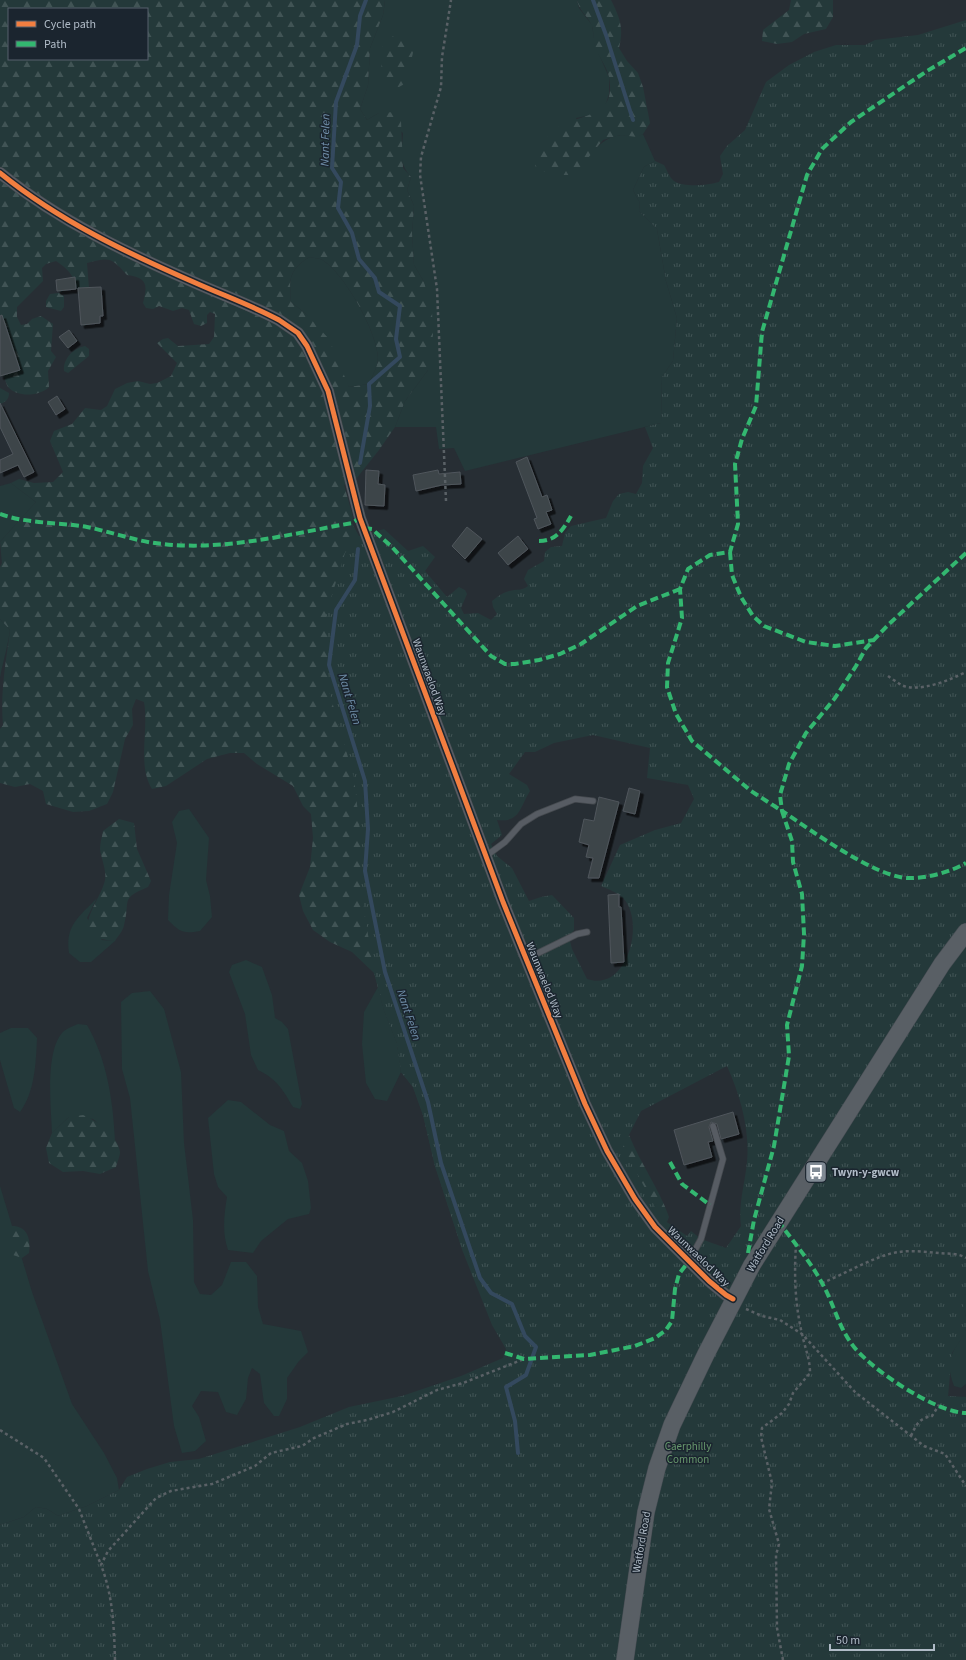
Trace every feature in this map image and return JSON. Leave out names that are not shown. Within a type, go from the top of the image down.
[{"type":"main road","name":"Watford Road","points":[[625,1660],[644,1520],[657,1468],[672,1425],[778,1221],[942,964],[966,932]]},
{"type":"street","name":"Waunwaelod Way","points":[[0,173],[49,210],[190,280],[265,313],[289,326],[298,333],[307,346],[328,390],[360,518],[486,856],[585,1104],[607,1151],[635,1198],[655,1227],[709,1281],[726,1296],[737,1302]]},
{"type":"lane","points":[[486,856],[505,842],[521,824],[537,814],[575,799],[593,801]]},
{"type":"lane","points":[[526,959],[577,934],[587,932]]},
{"type":"lane","points":[[689,1261],[701,1239],[723,1159],[713,1126]]},
{"type":"path","points":[[446,501],[438,289],[420,175],[421,157],[441,87],[442,57],[451,0]]},
{"type":"path","points":[[888,676],[902,685],[919,687],[950,680],[966,672]]},
{"type":"path","points":[[783,1660],[777,1628],[776,1555],[779,1544],[769,1509],[772,1483],[761,1437],[762,1428],[782,1413],[789,1404],[794,1392],[810,1373],[810,1359],[802,1334],[795,1292],[796,1245]]},
{"type":"path","points":[[822,1283],[884,1256],[899,1252],[916,1251],[963,1256],[966,1258]]},
{"type":"path","points":[[737,1302],[750,1313],[780,1320],[802,1334],[855,1392],[924,1446],[945,1454],[966,1486]]},
{"type":"path","points":[[101,1565],[108,1551],[156,1498],[166,1493],[212,1484],[233,1477],[255,1466],[271,1453],[302,1446],[314,1438],[347,1424],[393,1412],[437,1390],[463,1383],[524,1359]]},
{"type":"path","points":[[911,1436],[917,1424],[924,1417],[932,1416],[939,1406]]},
{"type":"path","points":[[0,1430],[44,1458],[79,1509],[108,1584],[113,1607],[115,1660]]},
{"type":"green space","points":[[0,0],[385,0],[383,15],[370,48],[368,85],[360,109],[367,120],[379,113],[394,112],[401,121],[403,168],[411,177],[407,190],[414,206],[412,233],[414,265],[424,282],[432,311],[433,335],[428,370],[405,401],[395,427],[356,479],[344,485],[353,517],[352,523],[359,536],[463,1252],[435,1166],[423,1115],[413,1087],[401,1072],[397,1043],[384,1010],[374,973],[352,952],[330,942],[313,930],[303,911],[299,895],[310,867],[313,838],[311,814],[303,806],[293,786],[257,764],[244,753],[230,753],[207,759],[166,786],[152,789],[145,769],[144,702],[136,699],[132,709],[133,725],[125,739],[113,792],[107,804],[89,811],[73,812],[46,804],[43,791],[30,784],[15,787],[0,783],[0,729],[3,725],[3,689],[10,630],[0,619],[0,567],[2,563],[0,542],[36,502],[11,483],[19,479],[34,483],[53,482],[63,472],[50,441],[54,431],[72,424],[85,408],[101,410],[107,406],[115,389],[127,383],[138,381],[150,384],[157,383],[171,376],[177,363],[157,343],[168,338],[178,346],[209,344],[214,337],[215,314],[210,312],[207,315],[207,323],[201,326],[194,324],[189,310],[182,308],[173,311],[159,306],[153,309],[146,308],[143,303],[145,287],[142,280],[134,276],[127,275],[110,260],[106,259],[87,263],[89,288],[76,289],[72,276],[64,267],[56,261],[46,264],[42,268],[43,281],[17,307],[17,317],[21,325],[27,324],[32,319],[41,316],[53,324],[51,351],[56,357],[48,371],[49,387],[35,394],[17,393],[8,387],[3,375],[20,370],[5,327],[0,326]],"holes":[[[309,257],[323,260],[332,268],[350,291],[359,305],[373,334],[377,347],[378,361],[369,384],[349,387],[329,339],[306,314],[291,302],[290,286],[292,275],[297,266]]]},
{"type":"green space","points":[[385,0],[577,0],[579,8],[592,25],[595,45],[609,77],[609,94],[605,107],[593,115],[576,118],[593,151],[609,138],[621,135],[637,136],[643,134],[655,161],[644,167],[633,190],[640,203],[639,211],[657,229],[666,281],[677,318],[673,361],[662,377],[661,423],[465,471],[454,448],[439,449],[436,427],[395,427],[405,401],[428,370],[424,282],[414,265],[412,233],[414,206],[407,190],[411,177],[402,162],[403,133],[379,113],[367,120],[360,109],[368,85],[370,48],[383,15]]},
{"type":"green space","points":[[577,0],[611,0],[617,12],[621,29],[619,48],[627,61],[638,73],[643,87],[650,123],[643,134],[637,137],[620,135],[603,140],[578,170],[569,175],[550,175],[535,166],[545,141],[555,129],[594,113],[602,108],[607,101],[610,91],[608,73],[595,47],[592,26]]},
{"type":"green space","points":[[791,0],[833,0],[833,17],[826,29],[804,34],[792,42],[777,44],[762,41],[763,30],[789,10]]},
{"type":"green space","name":"Caerphilly Common","points":[[966,20],[966,1294],[961,1297],[966,1317],[966,1327],[965,1333],[952,1353],[948,1396],[966,1397],[966,1660],[0,1660],[0,1525],[24,1517],[36,1507],[47,1509],[58,1516],[87,1506],[119,1490],[127,1477],[147,1469],[170,1462],[199,1459],[300,1427],[349,1407],[402,1396],[461,1376],[503,1358],[506,1349],[492,1325],[463,1252],[435,1166],[423,1115],[413,1087],[401,1072],[397,1043],[384,1010],[374,972],[361,891],[362,848],[354,778],[329,691],[326,614],[345,553],[359,536],[384,529],[408,551],[423,546],[435,557],[425,571],[447,597],[459,587],[465,590],[467,594],[461,608],[464,614],[478,613],[491,620],[497,614],[493,607],[492,601],[506,592],[526,588],[528,586],[524,579],[528,570],[544,561],[545,552],[551,547],[562,546],[565,533],[571,526],[606,518],[613,501],[619,494],[628,492],[636,494],[642,483],[643,466],[653,448],[645,427],[661,423],[662,377],[673,361],[677,318],[666,281],[657,229],[639,211],[640,203],[633,190],[644,167],[655,161],[664,165],[674,181],[684,185],[703,185],[719,182],[723,174],[720,156],[727,146],[745,130],[766,82],[789,65],[814,52],[836,45],[865,45],[875,40],[918,35]],"holes":[[[593,735],[650,748],[647,778],[688,785],[694,799],[681,823],[655,830],[620,845],[601,886],[621,896],[630,909],[633,923],[632,938],[629,953],[622,966],[613,976],[601,981],[587,979],[572,949],[569,937],[574,930],[574,918],[552,895],[529,901],[512,868],[497,856],[491,844],[502,835],[497,820],[510,819],[515,816],[530,791],[527,785],[509,774],[525,752],[535,752],[554,743]],[[727,1066],[740,1100],[748,1150],[741,1202],[741,1226],[726,1248],[701,1239],[691,1231],[687,1236],[661,1218],[623,1147],[641,1111]]]},
{"type":"green space","points":[[395,35],[411,38],[415,44],[406,83],[399,87],[389,86],[382,72],[383,43]]},
{"type":"green space","points":[[309,257],[323,260],[332,268],[359,305],[373,334],[377,347],[378,361],[369,384],[349,387],[306,314],[291,302],[290,286],[292,275],[297,266]]},
{"type":"green space","points":[[59,293],[64,296],[64,307],[61,311],[46,307],[46,301],[50,294]]},
{"type":"green space","points":[[85,346],[89,349],[89,356],[68,373],[64,371],[65,362],[70,354],[73,351]]},
{"type":"green space","points":[[0,388],[9,393],[7,400],[0,404]]},
{"type":"green space","points":[[11,483],[36,502],[0,542],[0,486]]},
{"type":"green space","points":[[0,619],[10,630],[0,678]]},
{"type":"green space","points":[[189,809],[209,838],[206,880],[210,896],[212,917],[200,931],[186,932],[179,930],[168,920],[169,895],[177,843],[172,822],[179,811]]},
{"type":"green space","points":[[119,819],[134,823],[137,849],[151,881],[148,887],[133,894],[128,901],[122,931],[115,941],[100,938],[91,933],[88,926],[89,918],[105,880],[105,869],[100,849],[103,831]]},
{"type":"green space","points":[[97,898],[87,918],[102,940],[115,941],[91,962],[80,962],[69,953],[69,935],[71,928],[79,916]]},
{"type":"green space","points":[[246,960],[262,967],[272,995],[275,1018],[282,1022],[288,1029],[302,1104],[300,1109],[293,1107],[275,1081],[265,1073],[258,1070],[251,1055],[245,1014],[229,972],[232,965]]},
{"type":"green space","points":[[378,987],[384,1010],[397,1043],[401,1072],[387,1101],[375,1099],[366,1083],[362,1044],[364,1012]]},
{"type":"green space","points":[[150,991],[164,1009],[181,1072],[184,1143],[193,1220],[194,1282],[200,1294],[211,1295],[222,1285],[231,1262],[246,1262],[257,1276],[258,1307],[263,1324],[301,1331],[308,1352],[299,1361],[287,1378],[287,1399],[279,1416],[274,1416],[264,1403],[260,1374],[252,1368],[248,1378],[246,1399],[237,1415],[226,1412],[218,1392],[201,1391],[192,1406],[199,1417],[206,1441],[195,1451],[182,1453],[174,1426],[160,1320],[148,1271],[130,1098],[122,1069],[121,1002],[132,993]]},
{"type":"green space","points":[[78,1024],[87,1025],[100,1052],[111,1095],[115,1140],[93,1119],[69,1117],[52,1133],[50,1081],[53,1053],[62,1033]]},
{"type":"green space","points":[[11,1028],[28,1028],[37,1038],[32,1086],[20,1112],[14,1108],[0,1060],[0,1033]]},
{"type":"green space","points":[[228,1100],[241,1102],[270,1125],[284,1131],[289,1151],[302,1163],[308,1181],[311,1208],[309,1214],[288,1219],[261,1241],[253,1253],[228,1250],[224,1224],[227,1197],[218,1187],[214,1174],[208,1118]]},
{"type":"green space","points":[[83,1115],[106,1129],[115,1140],[120,1152],[116,1167],[100,1174],[83,1171],[63,1172],[49,1163],[46,1148],[52,1133],[69,1117]]},
{"type":"green space","points":[[629,1135],[638,1156],[665,1206],[669,1217],[667,1222],[658,1220],[615,1148]]},
{"type":"green space","points":[[0,1186],[32,1292],[72,1404],[104,1453],[117,1478],[119,1490],[87,1506],[58,1516],[47,1509],[36,1507],[24,1517],[0,1525]]},
{"type":"green space","points":[[12,1226],[22,1228],[29,1239],[29,1253],[22,1258],[13,1255],[7,1233]]},
{"type":"green space","points":[[966,1294],[966,1317],[960,1296]]},
{"type":"green space","points":[[966,1327],[966,1384],[961,1388],[954,1386],[950,1374],[950,1361],[951,1356],[964,1334]]},
{"type":"building","points":[[75,277],[76,289],[57,291],[56,280]]},
{"type":"building","points":[[101,287],[103,316],[100,316],[100,323],[81,325],[78,288]]},
{"type":"building","points":[[2,315],[20,370],[0,376],[0,316]]},
{"type":"building","points":[[69,330],[77,341],[68,348],[59,337]]},
{"type":"building","points":[[57,396],[65,409],[56,415],[48,402]]},
{"type":"building","points":[[0,403],[34,472],[24,477],[18,465],[0,473],[0,460],[13,454],[0,427]]},
{"type":"building","points":[[527,457],[542,497],[547,495],[552,510],[546,512],[551,524],[538,529],[534,519],[537,518],[516,462]]},
{"type":"building","points":[[366,470],[379,471],[378,484],[385,485],[384,506],[365,505]]},
{"type":"building","points":[[438,470],[439,474],[460,472],[461,484],[442,485],[416,491],[413,475]]},
{"type":"building","points":[[467,527],[482,539],[465,559],[452,546]]},
{"type":"building","points":[[518,536],[528,549],[508,565],[498,553]]},
{"type":"building","points":[[629,788],[640,791],[635,814],[623,811]]},
{"type":"building","points":[[599,797],[619,802],[599,878],[588,878],[593,858],[586,857],[589,845],[579,842],[584,819],[594,821]]},
{"type":"building","points":[[619,894],[624,962],[611,963],[608,895]]},
{"type":"building","points":[[733,1112],[739,1134],[721,1139],[717,1124],[711,1122],[709,1127],[713,1141],[708,1142],[712,1157],[684,1165],[674,1130]]},
{"type":"waterway","name":"Nant Felen","points":[[360,463],[370,406],[369,384],[400,357],[396,339],[400,306],[379,292],[375,278],[359,259],[352,233],[338,208],[341,182],[332,168],[336,102],[357,45],[360,16],[366,0]]},
{"type":"waterway","points":[[593,0],[606,35],[633,120]]},
{"type":"waterway","name":"Nant Felen","points":[[358,549],[355,580],[336,610],[329,665],[365,781],[368,829],[365,871],[385,972],[428,1102],[441,1163],[480,1278],[491,1293],[512,1304],[525,1336],[536,1347],[526,1375],[506,1387],[515,1421],[518,1453]]},
{"type":"marked path","points":[[748,1253],[754,1220],[774,1146],[789,1056],[787,1025],[802,966],[804,934],[802,894],[793,862],[792,841],[782,811],[751,791],[692,741],[676,714],[667,687],[668,663],[682,618],[680,589],[688,569],[710,555],[730,552],[738,524],[735,464],[742,439],[756,406],[762,332],[807,175],[822,149],[851,122],[927,71],[966,48]]},
{"type":"marked path","points":[[0,514],[21,520],[87,527],[154,543],[187,546],[258,540],[352,523],[360,518]]},
{"type":"marked path","points":[[539,541],[550,539],[558,534],[571,516]]},
{"type":"marked path","points":[[364,528],[372,529],[392,547],[491,656],[505,664],[539,660],[560,654],[581,644],[637,606],[680,589]]},
{"type":"marked path","points":[[730,552],[732,575],[741,597],[753,616],[764,626],[806,642],[835,646],[874,640]]},
{"type":"marked path","points":[[966,553],[888,625],[866,648],[835,698],[806,733],[789,764],[780,795],[782,811],[844,852],[880,871],[896,876],[917,878],[939,874],[966,863]]},
{"type":"marked path","points":[[670,1162],[682,1184],[710,1205]]},
{"type":"marked path","points":[[778,1221],[817,1275],[826,1290],[846,1336],[860,1353],[887,1376],[921,1397],[938,1406],[953,1411],[966,1413]]},
{"type":"marked path","points":[[505,1353],[524,1359],[590,1355],[635,1346],[655,1338],[666,1330],[672,1321],[675,1289],[679,1274],[689,1261]]},
{"type":"cycle path","points":[[0,173],[46,206],[95,235],[146,261],[279,320],[298,333],[307,346],[328,391],[360,518],[503,902],[585,1104],[607,1151],[635,1199],[655,1227],[709,1281],[733,1299]]},
{"type":"place","name":"Twyn-y-gwcw","points":[[816,1172]]}]
